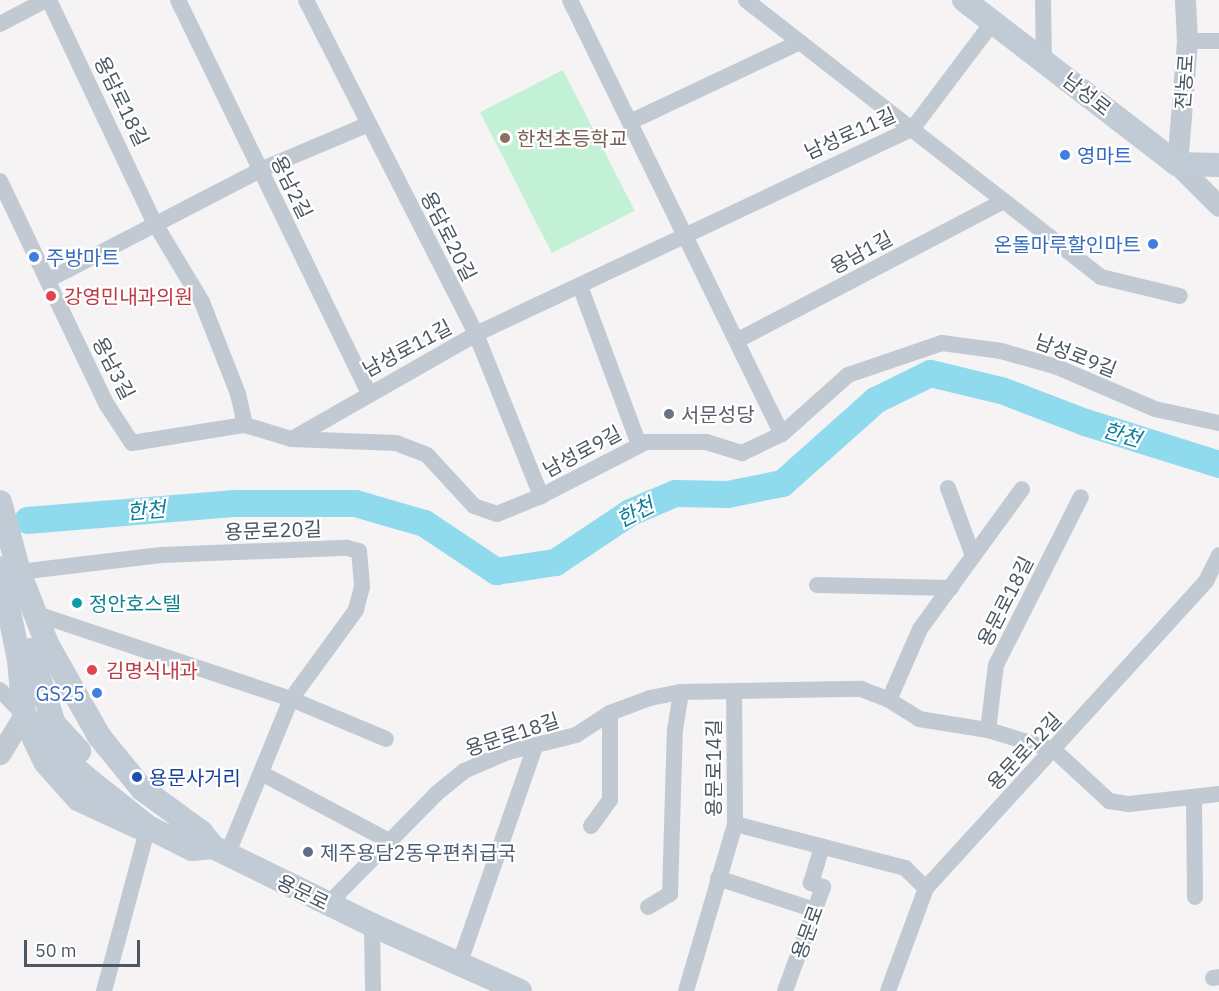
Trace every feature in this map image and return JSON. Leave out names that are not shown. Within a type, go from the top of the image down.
[{"type":"main road","name":"남성로","points":[[964,0],[1177,164]]},
{"type":"main road","points":[[1177,164],[1219,165]]},
{"type":"main road","points":[[0,502],[10,570],[34,613],[61,671],[99,736],[142,789],[168,811],[201,832],[220,851]]},
{"type":"main road","name":"용문로","points":[[10,570],[24,715],[45,762],[78,799],[132,828],[148,827]]},
{"type":"main road","name":"용문로","points":[[10,570],[46,708],[63,736],[90,771],[148,827],[192,849],[220,851],[372,925],[460,962],[520,991]]},
{"type":"main road","name":"용문로","points":[[24,715],[53,749],[90,771],[168,811]]},
{"type":"street","points":[[0,24],[47,0]]},
{"type":"street","name":"용담로18길","points":[[47,0],[154,222],[202,302],[238,394],[245,425]]},
{"type":"street","name":"용남2길","points":[[178,0],[368,393]]},
{"type":"street","name":"용담로20길","points":[[306,0],[476,334],[541,496]]},
{"type":"street","points":[[570,0],[782,434]]},
{"type":"street","points":[[746,0],[913,128],[1101,277],[1180,296]]},
{"type":"street","points":[[1043,0],[1044,61]]},
{"type":"street","name":"전농로","points":[[1177,164],[1187,41],[1185,0]]},
{"type":"street","name":"남성로11길","points":[[291,439],[368,393],[476,334],[913,128],[992,23]]},
{"type":"street","points":[[1187,41],[1219,41]]},
{"type":"street","points":[[630,122],[800,42]]},
{"type":"street","points":[[48,280],[154,222],[260,170],[369,124]]},
{"type":"street","points":[[1177,164],[1219,206]]},
{"type":"street","name":"용남3길","points":[[0,180],[107,405],[132,443]]},
{"type":"street","name":"용남1길","points":[[738,340],[1004,201]]},
{"type":"street","points":[[580,286],[639,445]]},
{"type":"street","name":"남성로9길","points":[[132,443],[245,425],[291,439],[396,443],[427,455],[474,506],[497,514],[541,496],[646,442],[706,442],[742,453],[782,434],[848,375],[942,343],[1001,351],[1057,367],[1155,410],[1219,423]]},
{"type":"street","points":[[948,488],[973,556]]},
{"type":"street","points":[[889,700],[920,629],[1022,489]]},
{"type":"street","name":"용문로18길","points":[[988,730],[996,665],[1081,497]]},
{"type":"street","name":"용문로20길","points":[[10,570],[162,555],[347,548],[359,551],[362,587],[356,610],[291,699],[263,774],[220,851]]},
{"type":"street","name":"용문로12길","points":[[888,991],[926,888],[1054,750],[1206,580],[1219,555]]},
{"type":"street","points":[[817,585],[951,588]]},
{"type":"street","points":[[34,613],[291,699],[386,739]]},
{"type":"street","name":"용문로18길","points":[[328,904],[389,841],[464,771],[508,752],[534,748],[576,735],[610,713],[650,698],[681,692],[861,689],[889,700],[919,719],[988,730],[1054,750],[1109,801],[1129,804],[1219,794]]},
{"type":"street","points":[[0,690],[24,715],[0,754]]},
{"type":"street","points":[[648,907],[670,894],[675,730],[681,692]]},
{"type":"street","name":"용문로14길","points":[[686,991],[735,824],[734,692]]},
{"type":"street","points":[[591,826],[610,800],[610,713]]},
{"type":"street","points":[[460,962],[534,748]]},
{"type":"street","points":[[263,774],[389,841]]},
{"type":"street","points":[[1194,798],[1196,897]]},
{"type":"street","points":[[735,824],[905,868],[926,888]]},
{"type":"street","points":[[104,991],[148,827]]},
{"type":"street","name":"용문로","points":[[785,991],[823,887],[811,883],[822,847]]},
{"type":"street","points":[[718,878],[815,910]]},
{"type":"street","points":[[372,925],[373,991]]},
{"type":"green space","points":[[563,70],[635,211],[552,253],[480,112]]},
{"type":"waterway","name":"한천","points":[[27,520],[235,503],[355,503],[424,523],[496,571],[555,562],[630,512],[675,493],[727,494],[782,483],[875,400],[930,373],[1001,390],[1085,422],[1219,464]]},
{"type":"place","name":"한천초등학교","points":[[505,138]]},
{"type":"place","name":"영마트","points":[[1065,155]]},
{"type":"place","name":"온돌마루할인마트","points":[[1153,244]]},
{"type":"place","name":"주방마트","points":[[34,257]]},
{"type":"place","name":"강영민내과의원","points":[[51,296]]},
{"type":"place","name":"서문성당","points":[[669,414]]},
{"type":"place","name":"정안호스텔","points":[[77,603]]},
{"type":"place","name":"김명식내과","points":[[92,670]]},
{"type":"place","name":"GS25","points":[[97,693]]},
{"type":"place","name":"용문사거리","points":[[137,777]]},
{"type":"place","name":"제주용담2동우편취급국","points":[[308,852]]}]
